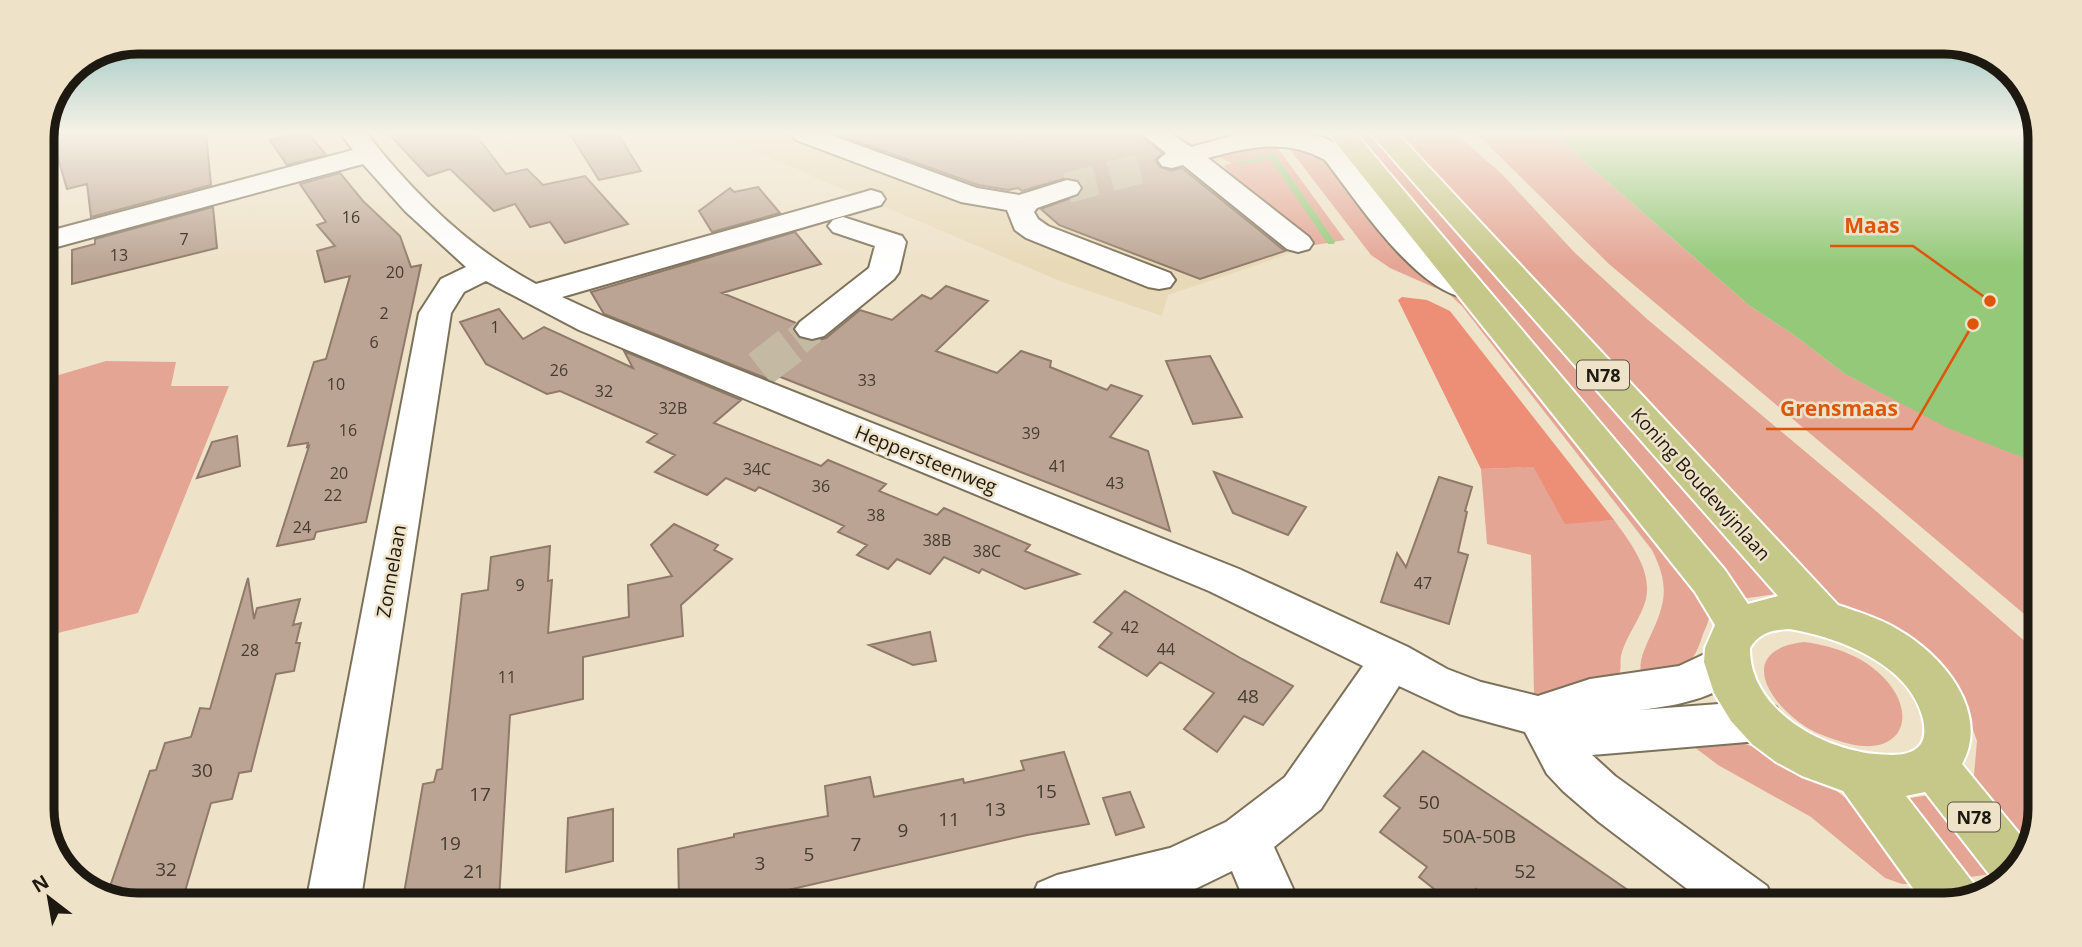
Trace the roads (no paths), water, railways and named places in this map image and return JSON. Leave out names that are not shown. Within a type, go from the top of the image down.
[{"type":"main road","name":"N78","points":[[1367,178],[1471,290],[1710,582],[1733,644],[1730,681],[1741,701],[1759,721],[1788,744],[1823,763],[1859,774],[1888,777],[1914,775],[1933,765],[1947,750],[1951,730],[1945,707],[1930,683],[1908,661],[1882,642],[1852,627],[1822,617],[1789,612],[1761,616],[1733,644]]},
{"type":"main road","name":"Koning Boudewijnlaan","points":[[1424,178],[1822,617]]},
{"type":"main road","name":"N78","points":[[1933,765],[2010,860]]},
{"type":"main road","points":[[1859,774],[1948,893]]},
{"type":"street","points":[[54,238],[250,178]]},
{"type":"street","name":"Heppersteenweg","points":[[393,178],[433,222],[487,268],[591,323],[750,376],[1224,580],[1392,660],[1431,682],[1476,700],[1542,717],[1573,733],[1595,735],[1759,721]]},
{"type":"street","points":[[923,178],[971,196],[1023,204]]},
{"type":"street","points":[[1226,178],[1298,243]]},
{"type":"street","points":[[1067,188],[1030,199],[1023,204],[1020,215],[1034,230],[1160,280]]},
{"type":"street","points":[[534,295],[871,199]]},
{"type":"street","points":[[811,329],[883,272],[891,242],[843,226]]},
{"type":"street","name":"Zonnelaan","points":[[335,893],[435,313],[452,286],[487,268]]},
{"type":"street","points":[[1733,644],[1703,676],[1678,685],[1575,701],[1555,708],[1542,717],[1558,751],[1589,785],[1676,847],[1734,893]]},
{"type":"street","points":[[1088,893],[1175,871],[1244,839],[1303,793],[1392,660]]},
{"type":"street","points":[[1244,839],[1268,893]]},
{"type":"waterway","points":[[1287,178],[1331,242]]},
{"type":"tunnel","points":[[1067,188],[1104,178]]},
{"type":"tunnel","points":[[797,341],[812,329]]},
{"type":"tunnel","points":[[760,369],[799,339]]},
{"type":"place","name":"Maas","points":[[1990,301]]},
{"type":"place","name":"Grensmaas","points":[[1973,324]]}]
